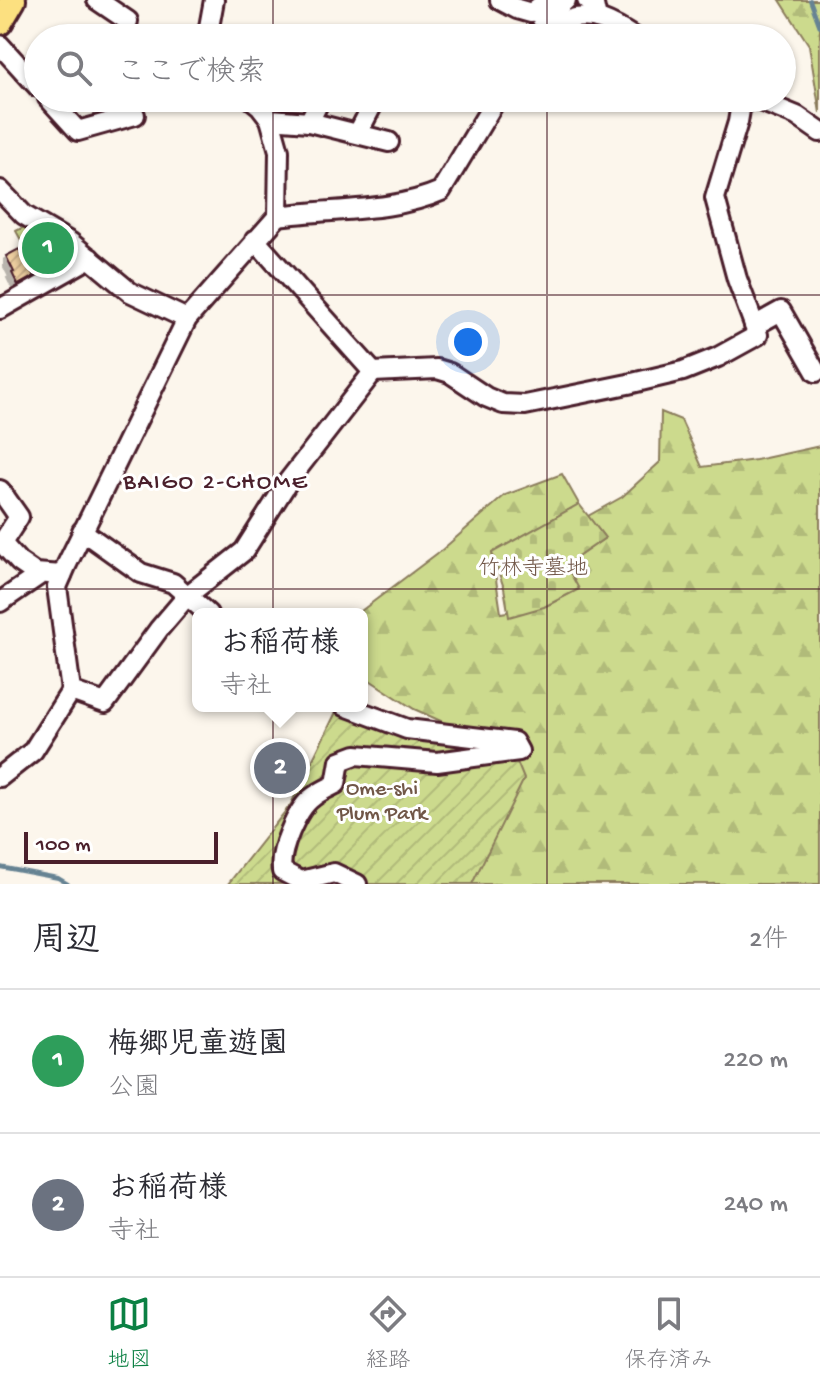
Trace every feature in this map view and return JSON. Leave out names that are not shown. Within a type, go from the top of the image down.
[{"type":"main road","points":[[0,22],[13,0]]},
{"type":"street","points":[[97,0],[128,21]]},
{"type":"street","points":[[210,24],[214,0]]},
{"type":"street","points":[[500,0],[541,18],[551,14],[566,0]]},
{"type":"street","points":[[531,13],[548,0]]},
{"type":"street","points":[[587,0],[594,5],[597,19]]},
{"type":"street","points":[[563,24],[569,20],[597,19],[612,24]]},
{"type":"street","points":[[0,45],[24,72]]},
{"type":"street","points":[[61,112],[78,131],[135,115]]},
{"type":"street","points":[[265,112],[270,119],[279,151],[278,216]]},
{"type":"street","points":[[309,122],[314,112]]},
{"type":"street","points":[[358,133],[369,112]]},
{"type":"street","points":[[0,777],[33,751],[71,691],[57,587],[187,319],[278,216],[393,205],[426,198],[441,191],[489,112]]},
{"type":"street","points":[[71,691],[105,703],[188,595],[244,551],[289,480],[373,372],[437,369],[450,373],[486,397],[503,404],[525,405],[683,371],[718,357],[758,335],[737,279],[715,198],[740,112]]},
{"type":"street","points":[[787,112],[820,132]]},
{"type":"street","points":[[270,119],[309,122],[389,142]]},
{"type":"street","points":[[0,190],[24,215],[70,242],[130,292],[187,319]]},
{"type":"street","points":[[255,240],[373,372]]},
{"type":"street","points":[[0,309],[90,258]]},
{"type":"street","points":[[754,326],[781,311],[816,372]]},
{"type":"street","points":[[0,490],[19,517],[1,542],[19,562],[35,573],[62,575]]},
{"type":"street","points":[[82,531],[141,573],[173,583],[202,608]]},
{"type":"street","points":[[0,602],[41,574]]},
{"type":"street","points":[[357,884],[334,873],[301,881],[282,871],[280,862],[301,809],[312,797],[336,784],[340,761],[356,755],[437,762],[519,751],[514,742],[407,729],[361,712]]},
{"type":"green space","points":[[780,0],[820,0],[820,113],[809,45]]},
{"type":"green space","points":[[28,225],[80,255],[43,280],[16,231]]},
{"type":"green space","points":[[661,412],[681,420],[702,467],[756,460],[820,446],[820,884],[428,884],[479,738],[414,709],[368,679],[368,608],[365,608],[443,549],[505,495],[562,474],[579,504],[492,553],[501,613],[550,604],[578,589],[566,565],[605,538],[588,516],[622,497],[660,462]]},
{"type":"green space","name":"竹林寺墓地","points":[[579,504],[605,538],[566,565],[579,589],[544,607],[509,617],[504,588],[492,553]]},
{"type":"green space","name":"Ome-shi Plum Park","points":[[336,712],[510,745],[524,779],[472,884],[228,884],[291,804]]},
{"type":"building","points":[[19,249],[34,276],[18,285],[6,256]]},
{"type":"waterway","points":[[810,0],[820,27]]},
{"type":"waterway","points":[[0,867],[58,878],[68,884]]},
{"type":"place","name":"梅郷児童遊園","points":[[48,248]]},
{"type":"place","name":"お稲荷様","points":[[280,768]]},
{"type":"district","name":"BAIGO 2-CHOME","points":[[216,483]]}]
